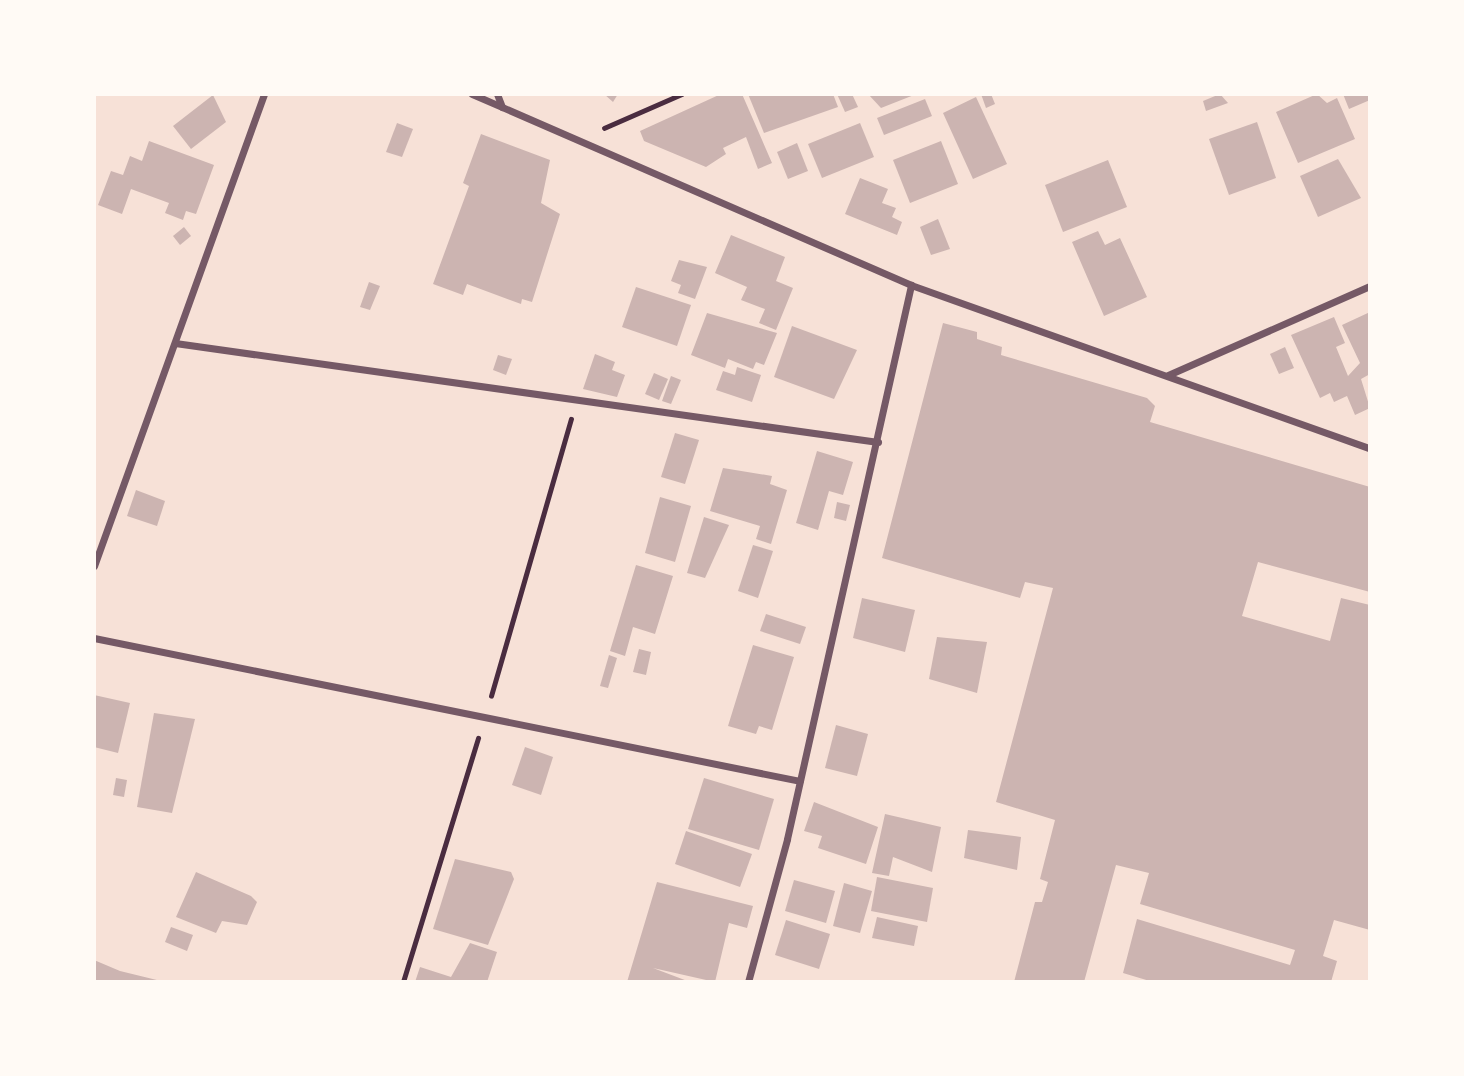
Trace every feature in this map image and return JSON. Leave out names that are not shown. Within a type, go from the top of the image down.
[{"type":"street","points":[[94,566],[264,94]]},
{"type":"street","points":[[472,94],[911,285],[1370,448]]},
{"type":"street","points":[[496,94],[502,108]]},
{"type":"street","points":[[748,982],[800,781],[911,285]]},
{"type":"street","points":[[1167,375],[1370,286]]},
{"type":"street","points":[[175,343],[878,442]]},
{"type":"street","points":[[94,638],[800,781]]},
{"type":"path","points":[[577,140],[682,94]]},
{"type":"path","points":[[403,982],[485,717],[576,400]]},
{"type":"building","points":[[604,94],[618,94],[613,102]]},
{"type":"building","points":[[721,94],[742,94],[772,163],[758,169],[746,137],[723,148],[726,154],[706,167],[644,141],[640,131]]},
{"type":"building","points":[[748,94],[833,94],[838,107],[764,133]]},
{"type":"building","points":[[837,94],[852,94],[858,107],[845,112]]},
{"type":"building","points":[[868,94],[914,94],[914,95],[881,108]]},
{"type":"building","points":[[981,94],[991,94],[995,104],[986,108]]},
{"type":"building","points":[[1220,94],[1228,103],[1206,111],[1203,101]]},
{"type":"building","points":[[1317,94],[1327,103],[1337,98],[1355,139],[1298,163],[1276,112]]},
{"type":"building","points":[[1343,94],[1370,94],[1370,100],[1349,109]]},
{"type":"building","points":[[213,95],[226,122],[191,149],[173,126]]},
{"type":"building","points":[[976,97],[1007,164],[973,179],[943,113]]},
{"type":"building","points":[[925,99],[932,116],[884,135],[877,118]]},
{"type":"building","points":[[1257,122],[1276,178],[1229,195],[1209,139]]},
{"type":"building","points":[[397,123],[413,129],[402,157],[386,152]]},
{"type":"building","points":[[860,123],[874,157],[822,178],[808,144]]},
{"type":"building","points":[[481,134],[550,160],[541,203],[560,214],[532,302],[522,299],[521,304],[467,284],[463,295],[433,284],[469,186],[463,183]]},
{"type":"building","points":[[149,141],[214,165],[196,214],[186,211],[183,220],[165,213],[169,203],[131,189],[122,214],[98,205],[111,171],[123,175],[130,156],[142,161]]},
{"type":"building","points":[[941,141],[958,184],[910,203],[893,160]]},
{"type":"building","points":[[797,143],[808,171],[788,179],[777,152]]},
{"type":"building","points":[[1338,159],[1361,198],[1318,217],[1300,176]]},
{"type":"building","points":[[1108,160],[1127,207],[1063,232],[1045,185]]},
{"type":"building","points":[[860,178],[888,189],[882,203],[896,208],[892,217],[902,222],[897,235],[845,214]]},
{"type":"building","points":[[938,219],[950,249],[931,255],[920,227]]},
{"type":"building","points":[[184,227],[191,236],[180,245],[173,236]]},
{"type":"building","points":[[1098,231],[1105,245],[1120,238],[1147,297],[1104,316],[1072,242]]},
{"type":"building","points":[[731,235],[785,257],[776,281],[793,288],[776,330],[759,323],[765,309],[741,300],[747,287],[715,273]]},
{"type":"building","points":[[679,260],[707,267],[695,299],[678,293],[681,285],[671,281]]},
{"type":"building","points":[[369,282],[380,286],[370,310],[360,307]]},
{"type":"building","points":[[636,287],[691,305],[677,346],[622,327]]},
{"type":"building","points":[[1370,312],[1370,374],[1361,379],[1370,408],[1355,415],[1347,396],[1334,402],[1330,393],[1320,398],[1291,335],[1334,317],[1345,343],[1336,347],[1348,376],[1360,363],[1342,325]]},
{"type":"building","points":[[707,313],[777,333],[764,365],[756,362],[753,369],[728,359],[725,368],[691,355]]},
{"type":"building","points":[[943,323],[977,332],[977,339],[1002,347],[1001,355],[1147,398],[1155,406],[1150,422],[1370,487],[1370,592],[1258,562],[1242,616],[1330,641],[1341,598],[1370,605],[1370,930],[1334,920],[1323,956],[1337,961],[1331,982],[1153,982],[1123,973],[1137,919],[1290,965],[1295,950],[1140,904],[1149,873],[1116,865],[1084,982],[1014,982],[1035,902],[1042,902],[1048,882],[1040,879],[1055,820],[996,802],[1053,588],[1025,582],[1020,598],[882,558]]},
{"type":"building","points":[[792,326],[857,350],[834,399],[774,377]]},
{"type":"building","points":[[1285,347],[1294,368],[1279,374],[1270,354]]},
{"type":"building","points":[[595,354],[615,362],[612,370],[625,375],[617,397],[583,389]]},
{"type":"building","points":[[498,355],[512,359],[506,375],[493,370]]},
{"type":"building","points":[[737,367],[761,375],[752,402],[716,390],[723,371],[735,375]]},
{"type":"building","points":[[654,373],[668,379],[659,400],[645,394]]},
{"type":"building","points":[[671,376],[681,380],[671,404],[662,401]]},
{"type":"building","points":[[675,433],[699,440],[685,484],[661,477]]},
{"type":"building","points":[[817,451],[853,462],[843,495],[829,491],[818,530],[796,523]]},
{"type":"building","points":[[723,468],[772,476],[770,484],[787,490],[771,544],[756,539],[760,526],[710,511]]},
{"type":"building","points":[[136,490],[165,501],[157,526],[127,516]]},
{"type":"building","points":[[660,497],[691,506],[675,562],[645,553]]},
{"type":"building","points":[[837,502],[850,505],[846,521],[834,518]]},
{"type":"building","points":[[704,517],[729,525],[705,578],[687,573]]},
{"type":"building","points":[[753,545],[773,551],[758,598],[738,591]]},
{"type":"building","points":[[636,565],[673,576],[655,634],[633,627],[625,656],[610,651]]},
{"type":"building","points":[[862,598],[915,610],[905,652],[853,638]]},
{"type":"building","points":[[766,614],[806,627],[800,644],[760,631]]},
{"type":"building","points":[[937,637],[987,642],[977,693],[929,679]]},
{"type":"building","points":[[753,645],[794,657],[772,730],[759,726],[756,734],[728,726]]},
{"type":"building","points":[[639,649],[651,652],[646,675],[633,672]]},
{"type":"building","points":[[609,655],[617,658],[608,688],[600,686]]},
{"type":"building","points":[[94,695],[130,703],[118,753],[94,747]]},
{"type":"building","points":[[154,713],[195,719],[172,813],[137,807]]},
{"type":"building","points":[[836,725],[868,734],[857,776],[825,768]]},
{"type":"building","points":[[525,747],[553,757],[541,795],[512,785]]},
{"type":"building","points":[[116,778],[127,780],[124,797],[113,795]]},
{"type":"building","points":[[704,778],[774,799],[759,850],[688,829]]},
{"type":"building","points":[[814,802],[878,827],[866,864],[818,848],[822,836],[804,831]]},
{"type":"building","points":[[885,814],[941,827],[932,872],[893,857],[889,876],[872,873]]},
{"type":"building","points":[[968,830],[1021,837],[1017,870],[964,858]]},
{"type":"building","points":[[686,831],[752,854],[740,887],[675,864]]},
{"type":"building","points":[[455,859],[511,872],[514,879],[488,945],[433,929]]},
{"type":"building","points":[[196,872],[251,896],[257,902],[247,925],[222,921],[216,933],[176,917]]},
{"type":"building","points":[[877,877],[933,888],[927,922],[871,911]]},
{"type":"building","points":[[794,880],[835,891],[826,923],[785,911]]},
{"type":"building","points":[[657,882],[753,906],[747,928],[729,923],[715,982],[653,968],[690,982],[627,982]]},
{"type":"building","points":[[844,883],[872,891],[860,933],[833,926]]},
{"type":"building","points":[[877,917],[918,926],[914,946],[872,938]]},
{"type":"building","points":[[786,920],[830,934],[819,969],[775,955]]},
{"type":"building","points":[[171,927],[193,935],[187,951],[165,942]]},
{"type":"building","points":[[470,943],[497,952],[487,982],[415,982],[420,967],[451,977]]},
{"type":"building","points":[[94,960],[120,971],[165,982],[94,982]]}]
